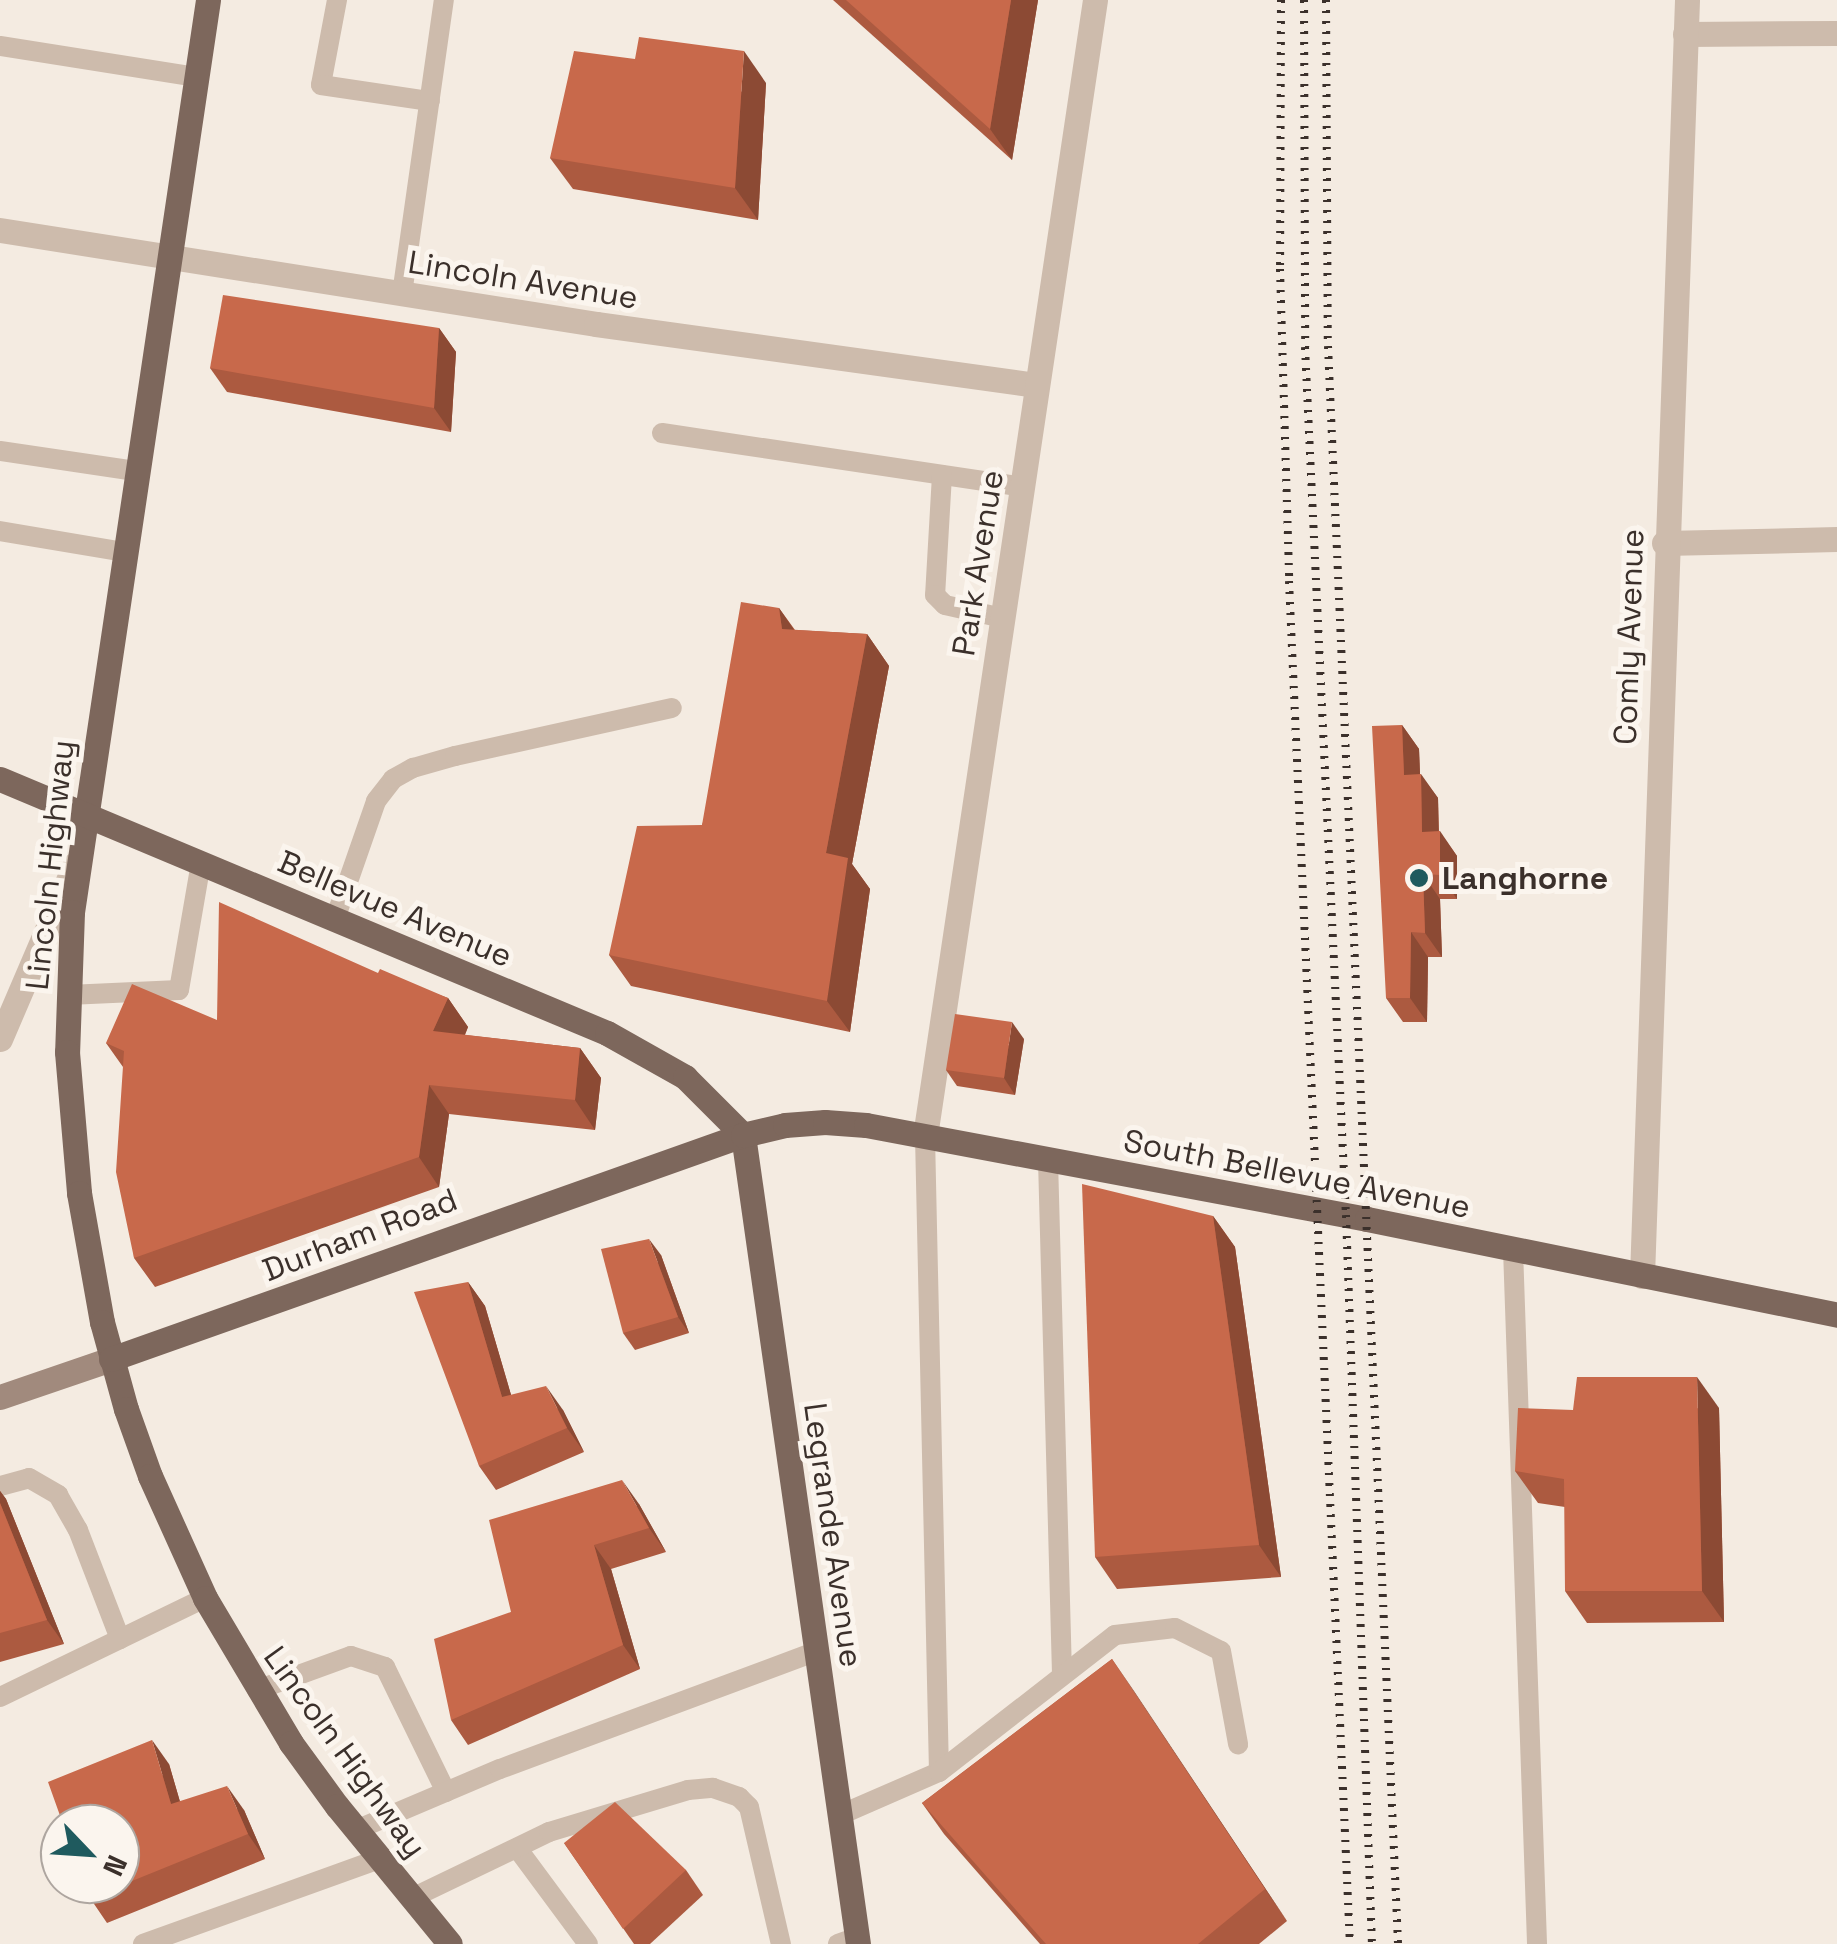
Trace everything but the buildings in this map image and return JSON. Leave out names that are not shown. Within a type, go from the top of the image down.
[{"type":"main road","name":"Lincoln Highway","points":[[208,0],[77,860],[68,995],[74,1157],[111,1359],[150,1476],[205,1598],[257,1690],[356,1830],[450,1944]]},
{"type":"main road","name":"Bellevue Avenue","points":[[0,779],[646,1053],[684,1077],[743,1135]]},
{"type":"main road","name":"South Bellevue Avenue","points":[[743,1135],[785,1124],[825,1122],[924,1136],[1837,1315]]},
{"type":"main road","name":"Durham Road","points":[[0,1398],[743,1135]]},
{"type":"main road","name":"Legrande Avenue","points":[[743,1135],[840,1815],[851,1942]]},
{"type":"street","name":"Park Avenue","points":[[924,1136],[1095,0]]},
{"type":"street","name":"Comly Avenue","points":[[1642,1276],[1664,543],[1687,0]]},
{"type":"street","points":[[1685,34],[1837,32]]},
{"type":"street","name":"Lincoln Avenue","points":[[0,230],[402,294],[1037,385]]},
{"type":"street","points":[[1664,543],[1837,539]]},
{"type":"street","points":[[0,1039],[77,860]]},
{"type":"lane","points":[[337,0],[321,85],[430,101]]},
{"type":"lane","points":[[402,294],[444,0]]},
{"type":"lane","points":[[0,46],[196,76]]},
{"type":"lane","points":[[662,433],[1022,487]]},
{"type":"lane","points":[[0,451],[136,471]]},
{"type":"lane","points":[[942,476],[935,595],[945,605],[1002,618]]},
{"type":"lane","points":[[0,531],[124,552]]},
{"type":"lane","points":[[335,919],[376,801],[393,779],[413,768],[455,756],[672,708]]},
{"type":"lane","points":[[68,995],[179,990],[201,863]]},
{"type":"lane","points":[[924,1136],[939,1772]]},
{"type":"lane","points":[[1048,1160],[1062,1676]]},
{"type":"lane","points":[[1513,1249],[1536,1944]]},
{"type":"lane","points":[[0,1486],[29,1478],[58,1496],[78,1530],[120,1639]]},
{"type":"lane","points":[[0,1697],[205,1598]]},
{"type":"lane","points":[[840,1815],[939,1772],[1114,1635],[1175,1628],[1221,1651],[1238,1744]]},
{"type":"lane","points":[[356,1830],[817,1651]]},
{"type":"lane","points":[[257,1690],[350,1656],[385,1667],[446,1792]]},
{"type":"lane","points":[[412,1898],[549,1832],[688,1790],[713,1788],[739,1797],[749,1806],[757,1827],[781,1944]]},
{"type":"lane","points":[[516,1848],[588,1944]]},
{"type":"lane","points":[[144,1944],[380,1859]]},
{"type":"railway","points":[[1281,0],[1280,269],[1289,581],[1350,1944]]},
{"type":"railway","points":[[1304,0],[1305,347],[1346,1215],[1372,1944]]},
{"type":"railway","points":[[1326,0],[1328,346],[1398,1944]]},
{"type":"place","name":"Langhorne","points":[[1419,878]]}]
